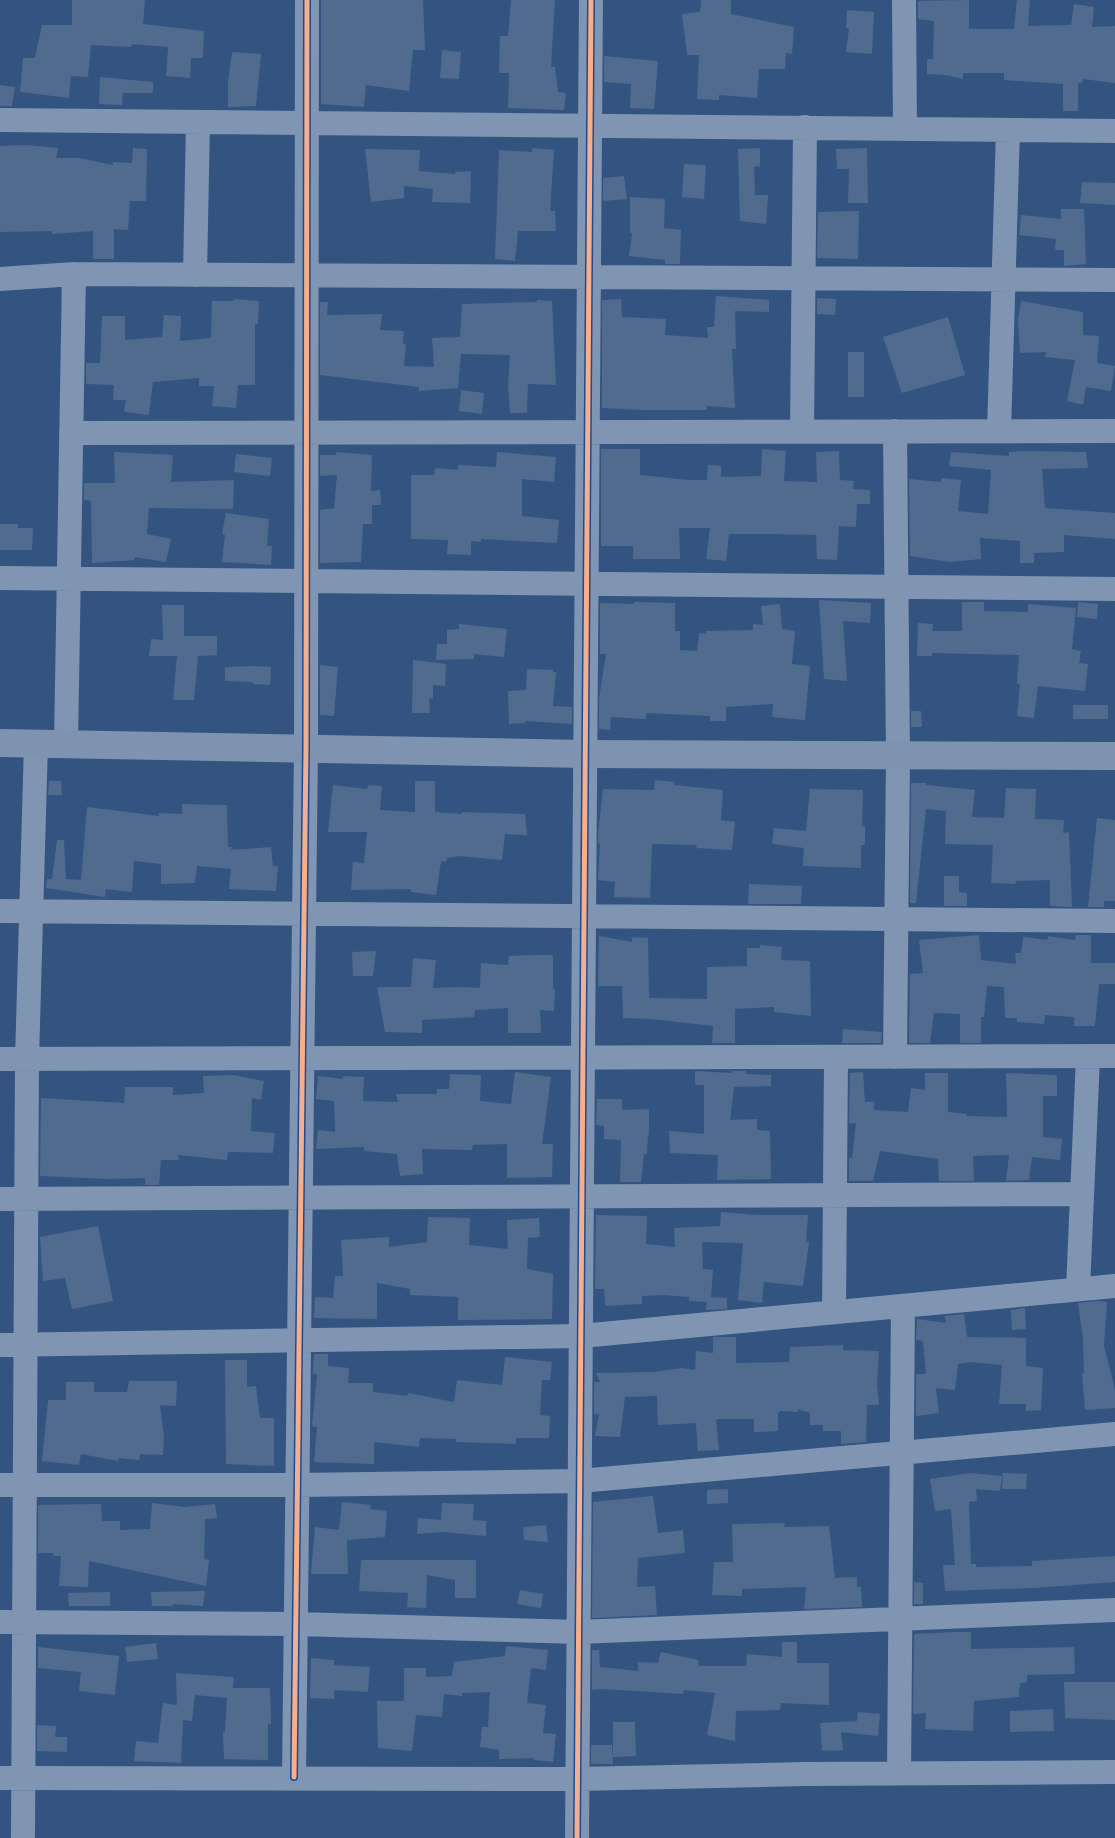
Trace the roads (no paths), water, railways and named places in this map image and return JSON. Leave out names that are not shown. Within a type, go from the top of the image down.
[{"type":"main road","points":[[0,743],[306,747],[585,754],[1115,756]]},
{"type":"street","points":[[294,1777],[306,747],[308,0]]},
{"type":"street","points":[[577,1838],[591,0]]},
{"type":"street","points":[[904,0],[905,128]]},
{"type":"street","points":[[0,120],[1115,130]]},
{"type":"street","points":[[195,275],[198,122]]},
{"type":"street","points":[[802,431],[805,128]]},
{"type":"street","points":[[999,431],[1008,130]]},
{"type":"street","points":[[66,743],[74,274]]},
{"type":"street","points":[[0,279],[74,274],[1115,280]]},
{"type":"street","points":[[71,433],[1115,430]]},
{"type":"street","points":[[895,431],[898,756],[895,1057]]},
{"type":"street","points":[[0,578],[1115,589]]},
{"type":"street","points":[[23,1838],[12,1778],[24,1622],[30,912],[36,743]]},
{"type":"street","points":[[0,911],[1115,921]]},
{"type":"street","points":[[1078,1289],[1088,1056]]},
{"type":"street","points":[[0,1059],[1115,1056]]},
{"type":"street","points":[[834,1312],[836,1058]]},
{"type":"street","points":[[0,1199],[1082,1194]]},
{"type":"street","points":[[0,1345],[580,1336],[1115,1286]]},
{"type":"street","points":[[899,1773],[903,1306]]},
{"type":"street","points":[[0,1485],[297,1485],[579,1480],[1115,1434]]},
{"type":"street","points":[[0,1622],[296,1624],[578,1632],[1115,1610]]},
{"type":"street","points":[[12,1778],[577,1779],[899,1773],[1115,1772]]}]
